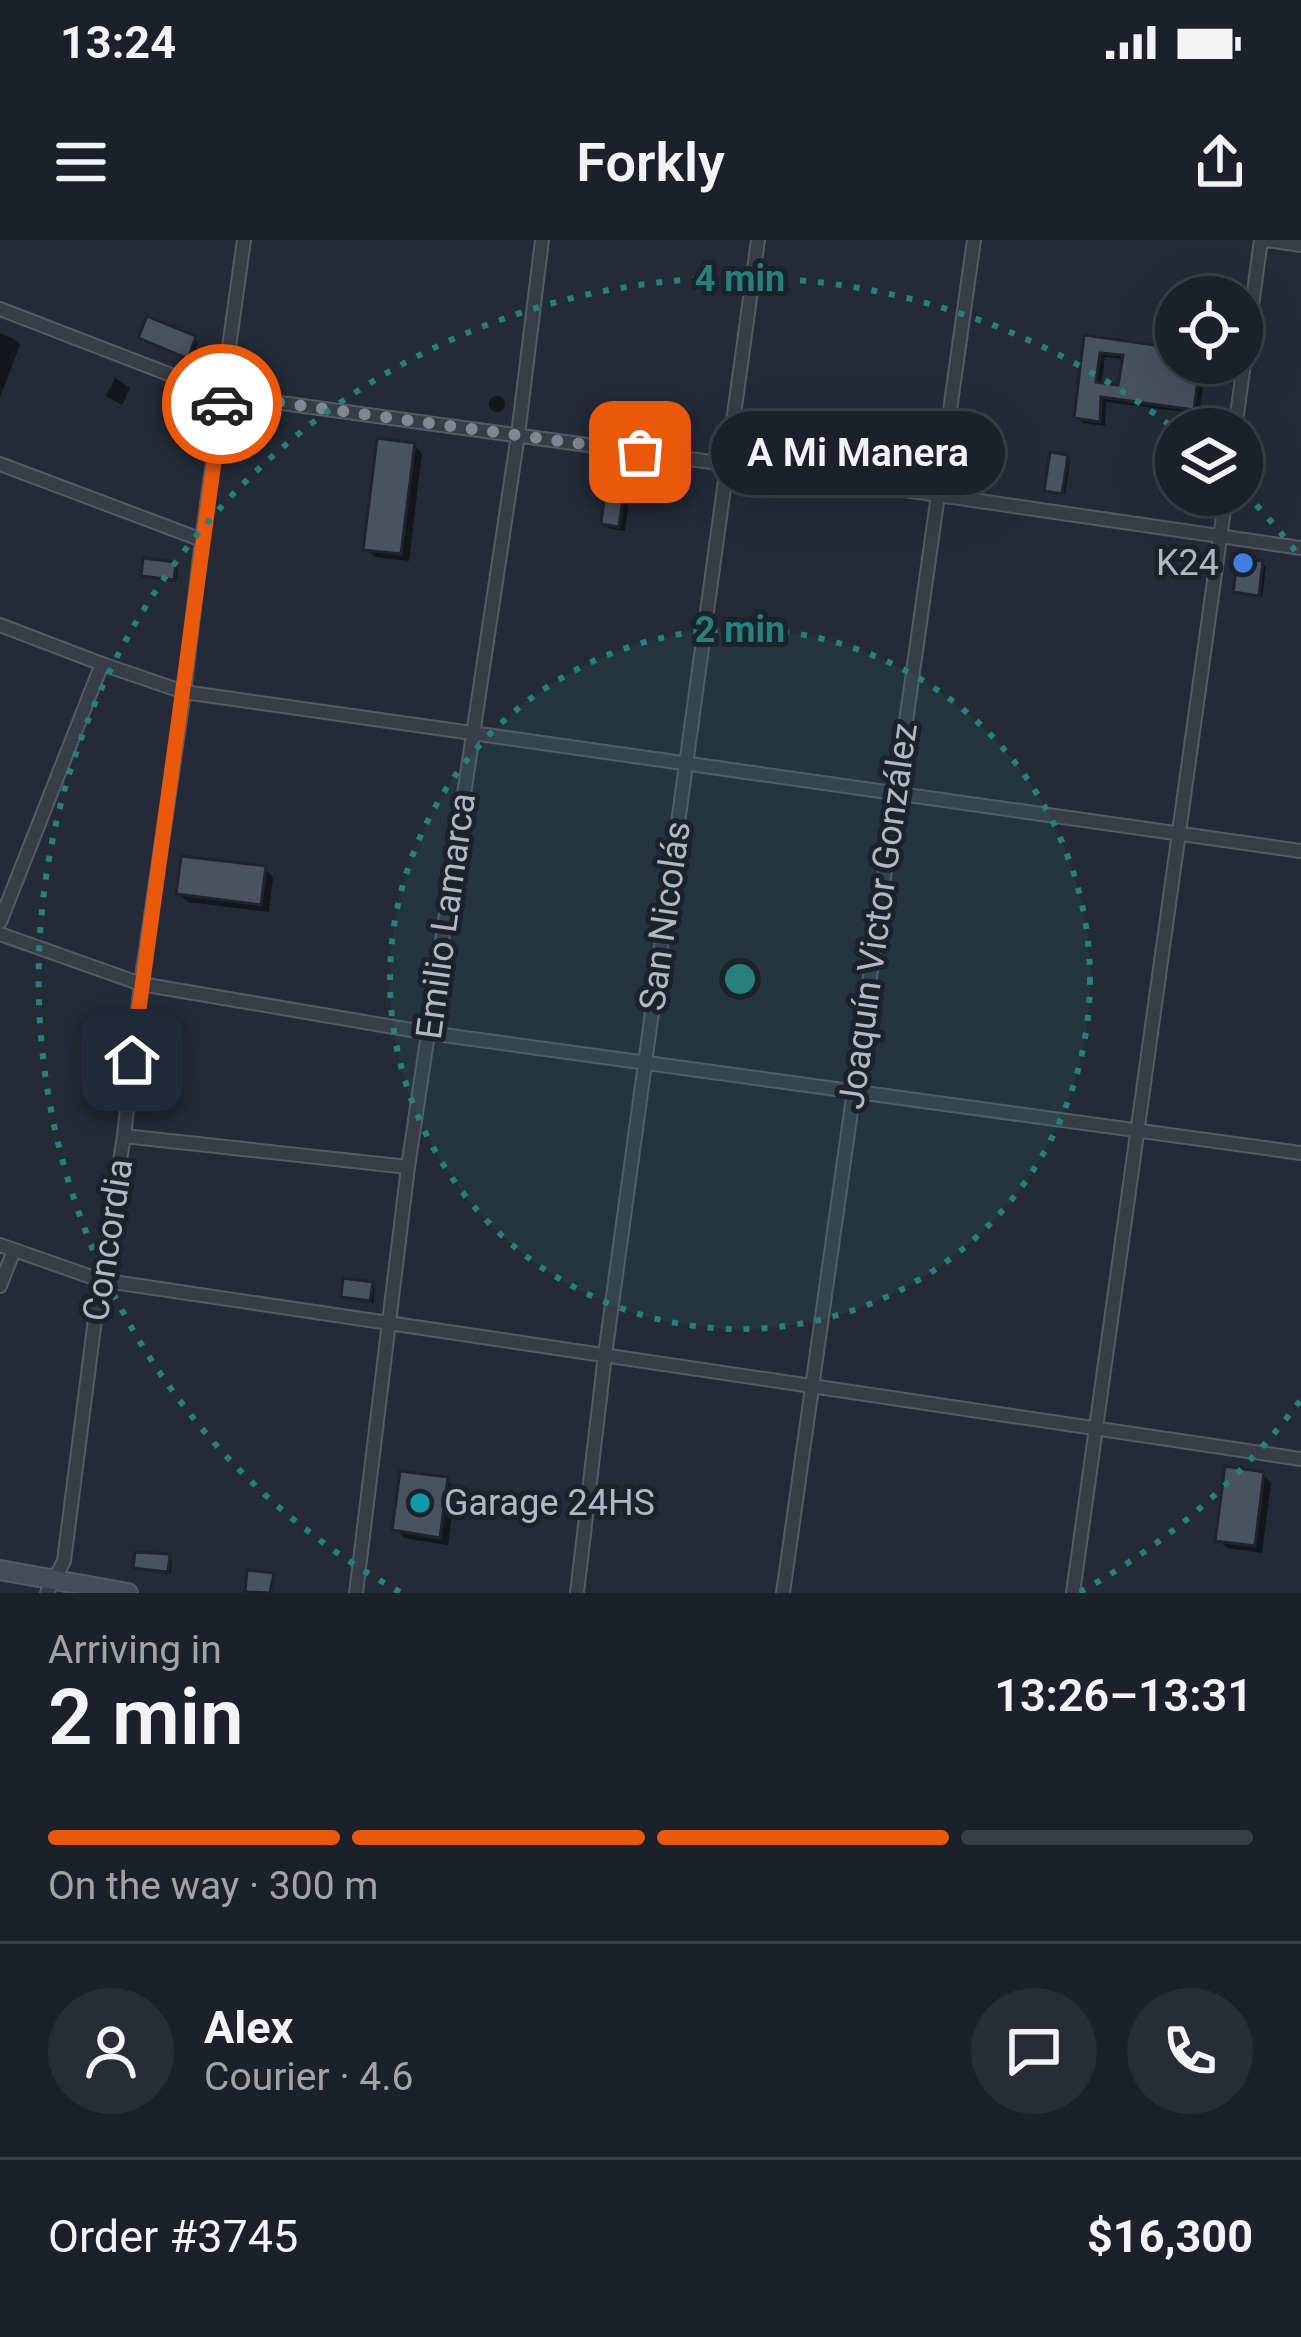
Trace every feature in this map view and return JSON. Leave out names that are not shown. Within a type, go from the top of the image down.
[{"type":"street","name":"Emilio Lamarca","points":[[356,1593],[408,1167],[518,435],[542,240]]},
{"type":"street","name":"San Nicolás","points":[[577,1593],[605,1354],[758,240]]},
{"type":"street","name":"Joaquín Victor González","points":[[783,1593],[974,240]]},
{"type":"street","points":[[1238,408],[1264,240],[1301,245]]},
{"type":"street","name":"Concordia","points":[[50,1587],[64,1561],[100,1280],[124,1136],[224,395],[240,241]]},
{"type":"street","points":[[0,310],[224,395],[1301,548]]},
{"type":"street","points":[[0,464],[202,540]]},
{"type":"street","points":[[1073,1593],[1223,516]]},
{"type":"street","points":[[0,625],[184,692],[1301,851]]},
{"type":"street","points":[[0,922],[102,664]]},
{"type":"street","points":[[0,934],[141,984],[429,1033],[1301,1153]]},
{"type":"street","points":[[124,1136],[408,1167]]},
{"type":"street","points":[[0,1286],[7,1248],[100,1280],[1301,1459]]},
{"type":"street","points":[[0,1570],[50,1587],[128,1593]]},
{"type":"building","points":[[147,316],[196,336],[188,359],[138,338]]},
{"type":"building","points":[[1084,335],[1155,345],[1155,384],[1197,384],[1194,408],[1101,397],[1100,422],[1074,418]],"holes":[[[1100,353],[1123,355],[1118,385],[1096,382]]]},
{"type":"building","points":[[377,438],[415,443],[401,554],[363,550]]},
{"type":"building","points":[[1050,452],[1068,455],[1062,494],[1044,491]]},
{"type":"building","points":[[608,466],[627,468],[619,527],[601,524]]},
{"type":"building","points":[[143,558],[176,562],[174,580],[141,576]]},
{"type":"building","points":[[1242,558],[1263,561],[1259,596],[1233,592],[1237,562]]},
{"type":"building","points":[[181,856],[266,866],[261,905],[176,894]]},
{"type":"building","points":[[343,1278],[373,1282],[370,1301],[341,1297]]},
{"type":"building","points":[[1225,1466],[1264,1472],[1255,1546],[1215,1541]]},
{"type":"building","name":"Garage 24HS","points":[[400,1471],[448,1477],[440,1538],[392,1530]]},
{"type":"building","points":[[135,1552],[170,1554],[168,1572],[133,1568]]},
{"type":"building","points":[[247,1570],[274,1573],[270,1593],[245,1592]]},
{"type":"way so far","points":[[222,404],[224,395],[640,452]]},
{"type":"place","name":"A Mi Manera","points":[[640,452]]},
{"type":"place","name":"K24","points":[[1243,563]]},
{"type":"place","name":"Garage 24HS","points":[[420,1503]]},
{"type":"route","points":[[132,1060],[222,404]]}]
